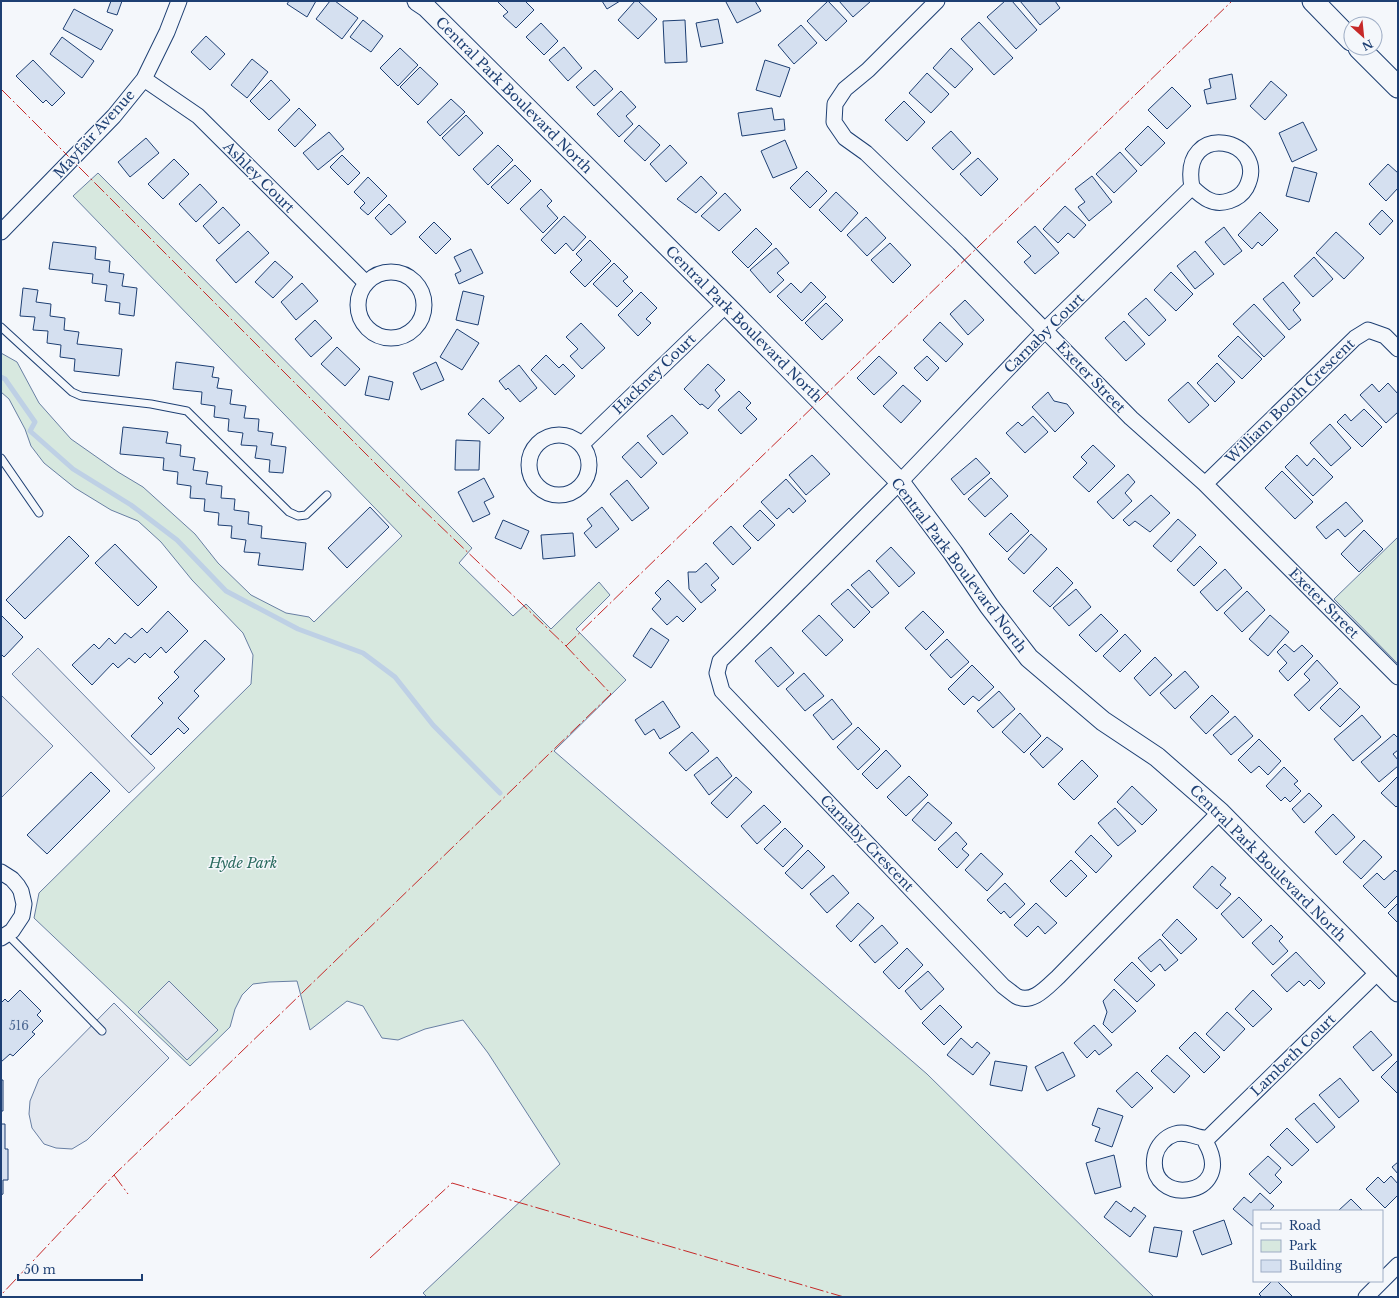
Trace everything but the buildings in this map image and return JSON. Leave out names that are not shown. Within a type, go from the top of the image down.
[{"type":"main road","points":[[1313,1],[1343,32]]},
{"type":"main road","points":[[1367,56],[1398,87]]},
{"type":"street","name":"Mayfair Avenue","points":[[1,232],[114,116],[144,79],[167,32],[179,1]]},
{"type":"street","name":"Central Park Boulevard North","points":[[417,1],[426,7],[726,305],[900,482],[953,553],[989,606],[1029,658],[1103,721],[1157,757],[1220,812],[1398,992]]},
{"type":"street","name":"Exeter Street","points":[[937,1],[868,70],[845,89],[835,104],[834,122],[845,138],[866,153],[954,238],[1131,418],[1206,484],[1398,677]]},
{"type":"street","name":"Ashley Court","points":[[144,79],[198,116],[366,283]]},
{"type":"street","points":[[1217,142],[1232,145],[1244,153],[1249,162],[1250,172],[1247,186],[1237,197],[1228,201],[1218,202],[1209,200],[1200,195],[1192,187],[1190,168],[1200,151],[1208,145],[1217,142]]},
{"type":"street","name":"Carnaby Court","points":[[900,482],[1045,330],[1192,187]]},
{"type":"street","points":[[394,273],[405,276],[417,286],[422,296],[424,308],[417,326],[398,338],[386,338],[372,332],[364,324],[359,312],[358,301],[366,283],[375,276],[394,273]]},
{"type":"street","name":"Hackney Court","points":[[582,444],[726,305]]},
{"type":"street","name":"William Booth Crescent","points":[[1206,484],[1355,338],[1368,330],[1385,336],[1398,349]]},
{"type":"street","points":[[555,434],[566,435],[574,438],[582,444],[589,456],[589,469],[586,479],[579,488],[563,495],[552,494],[534,482],[529,467],[530,456],[538,443],[555,434]]},
{"type":"street","name":"Carnaby Crescent","points":[[900,482],[720,661],[717,673],[722,691],[1003,986],[1017,997],[1029,998],[1040,993],[1058,977],[1220,812]]},
{"type":"street","points":[[1,872],[12,879],[18,886],[21,891],[24,904],[22,916],[12,931],[4,936]]},
{"type":"street","name":"Lambeth Court","points":[[1208,1138],[1378,972]]},
{"type":"street","points":[[1383,1280],[1398,1265]]},
{"type":"street","points":[[1366,1297],[1381,1282]]},
{"type":"lane","points":[[1,327],[72,392],[81,396],[151,404],[187,411],[289,512],[298,516],[306,515],[327,494]]},
{"type":"lane","points":[[1,458],[39,513]]},
{"type":"lane","points":[[4,936],[102,1031]]},
{"type":"green space","name":"Hyde Park","points":[[98,173],[472,548],[459,563],[513,616],[526,604],[551,629],[599,582],[610,595],[576,629],[626,680],[554,751],[927,1074],[1154,1297],[427,1297],[423,1293],[560,1164],[488,1053],[463,1020],[425,1029],[398,1040],[382,1038],[363,1006],[347,1001],[310,1030],[297,981],[253,984],[242,995],[235,1009],[230,1027],[190,1066],[34,918],[39,893],[251,684],[253,655],[243,633],[192,580],[161,542],[138,521],[111,510],[75,488],[44,463],[31,446],[25,429],[9,399],[1,392],[1,353],[17,362],[39,403],[71,439],[118,472],[143,487],[195,534],[218,563],[251,595],[286,613],[309,617],[314,622],[402,536],[73,196]]},
{"type":"green space","points":[[1398,537],[1398,664],[1334,599]]},
{"type":"shaded area","points":[[38,648],[155,768],[129,793],[12,674]]},
{"type":"shaded area","points":[[1,695],[53,746],[1,798]]},
{"type":"shaded area","points":[[169,981],[218,1030],[187,1060],[138,1012]]},
{"type":"shaded area","points":[[114,1003],[169,1058],[87,1140],[72,1149],[56,1148],[44,1144],[32,1128],[29,1114],[30,1101],[39,1079]]},
{"type":"waterway","points":[[1,377],[5,379],[35,422],[30,431],[73,469],[131,505],[177,540],[226,591],[298,629],[363,653],[395,677],[433,725],[500,793]]},
{"type":"power","points":[[566,646],[1232,1]]},
{"type":"power","points":[[1,89],[392,480],[566,646],[611,694],[114,1175],[1,1295]]},
{"type":"power","points":[[114,1175],[128,1194]]},
{"type":"power","points":[[370,1258],[452,1183],[844,1297]]}]
